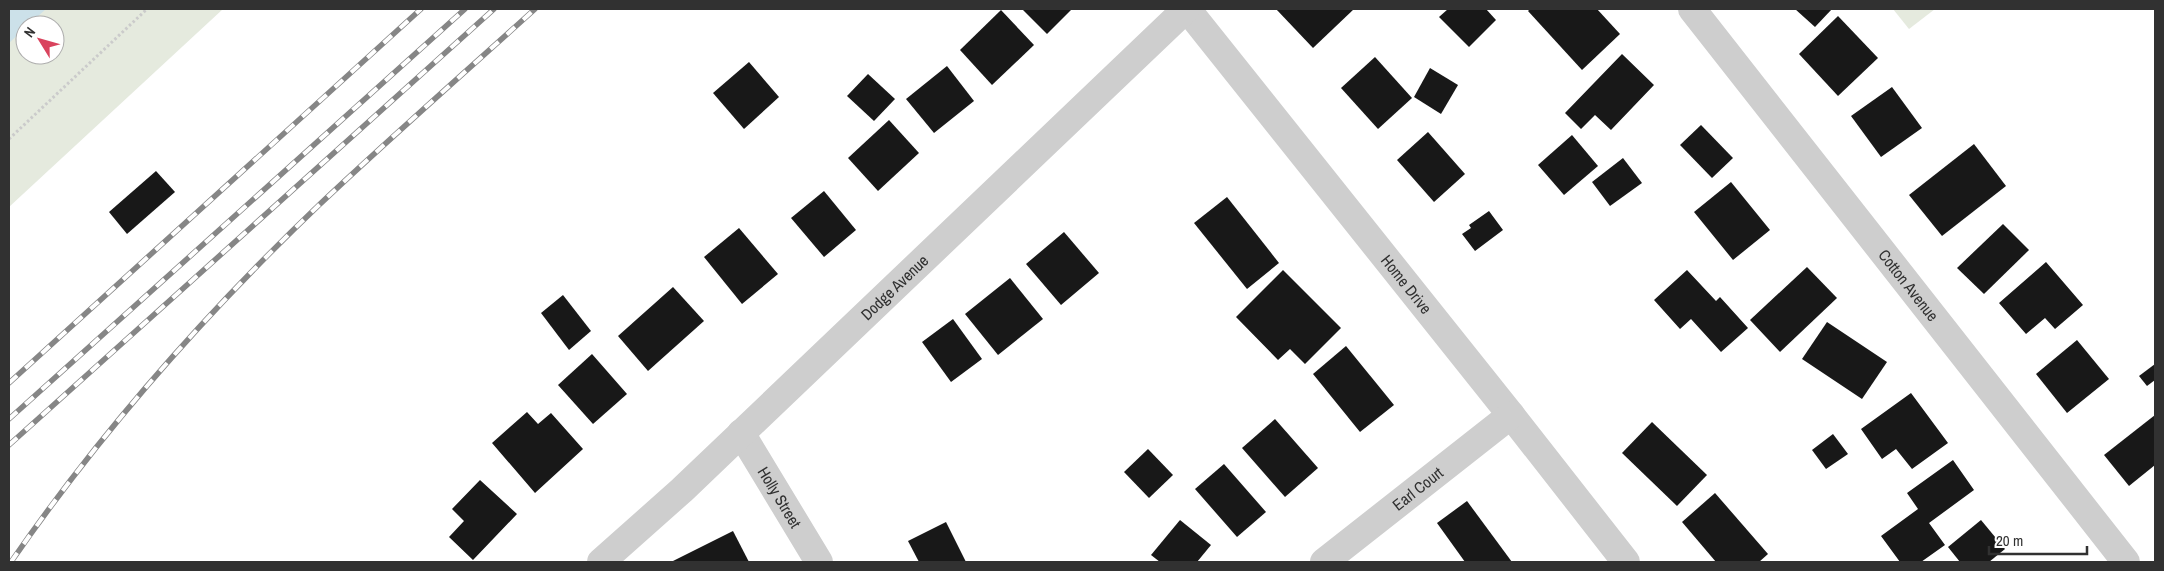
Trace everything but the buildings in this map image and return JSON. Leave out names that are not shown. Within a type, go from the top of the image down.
[{"type":"street","name":"Home Drive","points":[[1186,9],[1511,415],[1626,562]]},
{"type":"street","name":"Dodge Avenue","points":[[601,562],[742,433],[1186,9]]},
{"type":"street","name":"Cotton Avenue","points":[[1692,9],[2126,562]]},
{"type":"street","name":"Earl Court","points":[[1324,562],[1511,415]]},
{"type":"street","name":"Holly Street","points":[[742,433],[819,562]]},
{"type":"path","points":[[9,139],[147,9]]},
{"type":"shaded area","points":[[9,9],[223,9],[9,207]]},
{"type":"shaded area","points":[[1893,9],[1935,9],[1909,29]]},
{"type":"water","points":[[9,9],[46,9],[39,15],[15,15],[15,37],[9,43]]},
{"type":"railway","points":[[9,383],[421,9]]},
{"type":"railway","points":[[9,419],[465,9]]},
{"type":"railway","points":[[9,445],[494,9]]},
{"type":"railway","points":[[11,562],[81,467],[195,331],[319,205],[535,9]]}]
